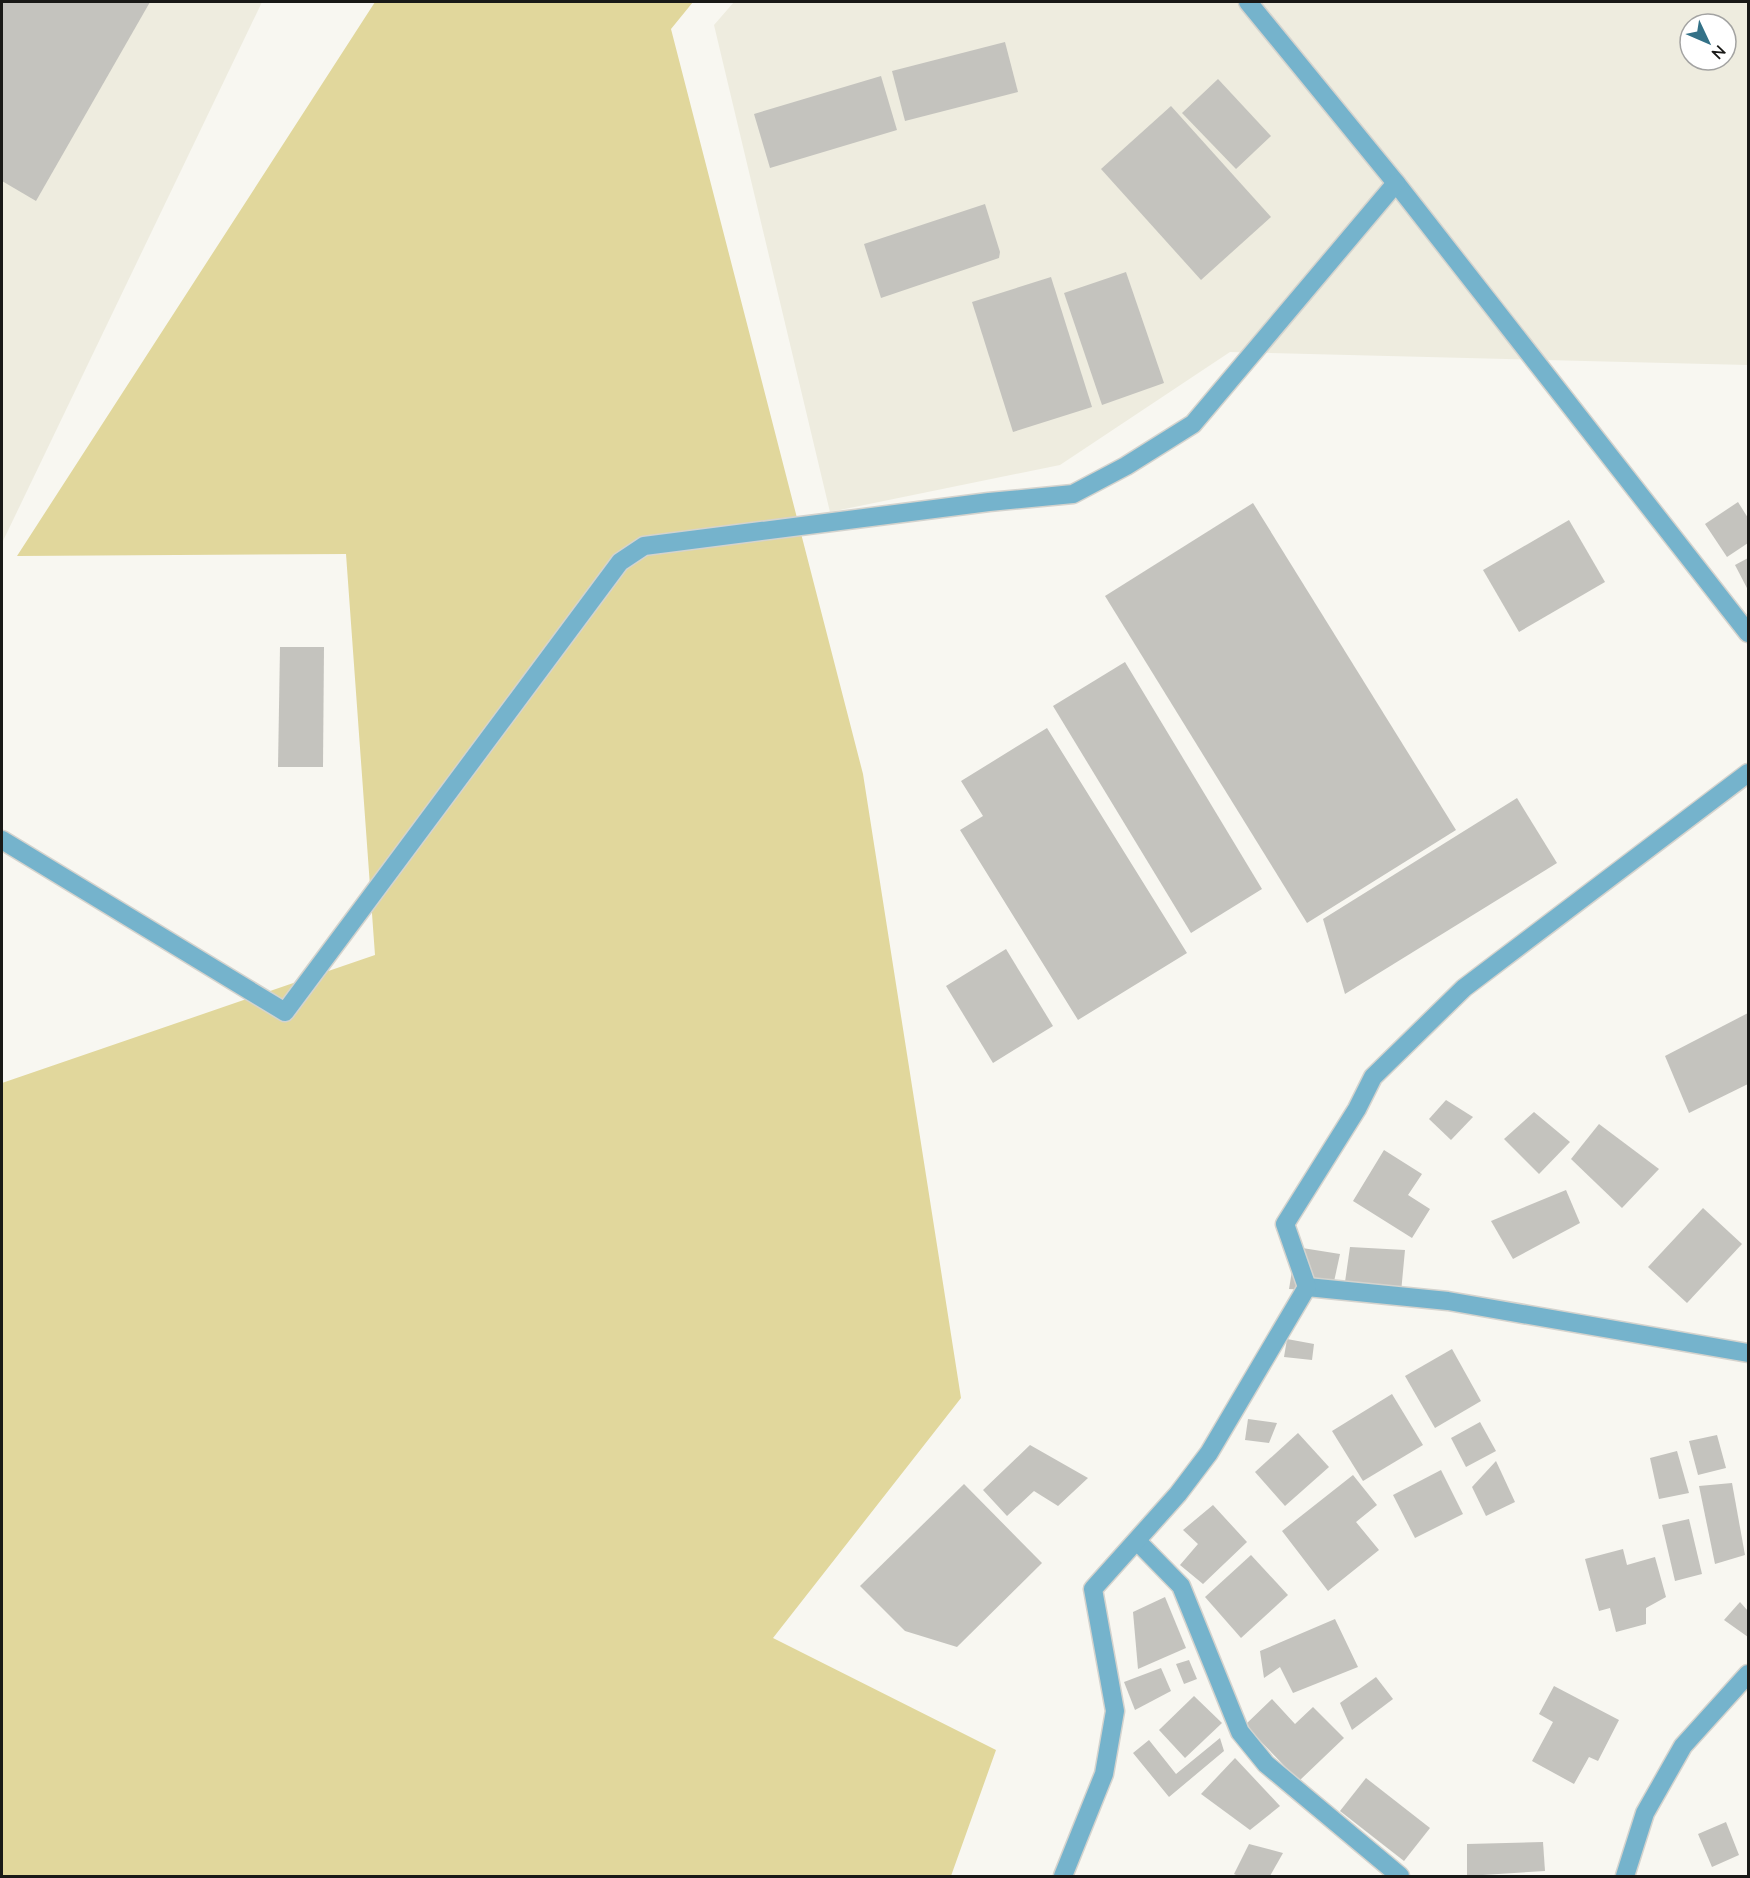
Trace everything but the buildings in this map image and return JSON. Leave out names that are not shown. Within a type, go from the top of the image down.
[{"type":"street","points":[[1248,2],[1396,183],[1749,633]]},
{"type":"street","points":[[2,840],[285,1012],[620,562],[644,546],[989,502],[1073,494],[1126,466],[1193,424],[1396,183]]},
{"type":"street","points":[[1063,1876],[1104,1774],[1115,1711],[1093,1589],[1178,1494],[1209,1453],[1307,1287],[1285,1224],[1357,1109],[1373,1077],[1464,988],[1749,773]]},
{"type":"street","points":[[1307,1287],[1448,1300],[1749,1353]]},
{"type":"street","points":[[1137,1541],[1181,1586],[1240,1732],[1266,1764],[1400,1876]]},
{"type":"street","points":[[1625,1876],[1645,1813],[1683,1746],[1749,1674]]},
{"type":"shaded area","points":[[2,2],[262,2],[2,543]]},
{"type":"shaded area","points":[[375,2],[693,2],[671,29],[863,774],[961,1398],[773,1638],[996,1750],[951,1876],[2,1876],[2,1083],[375,955],[346,554],[17,556]]},
{"type":"shaded area","points":[[734,2],[1748,2],[1748,365],[1230,352],[1060,465],[830,512],[714,25]]}]
